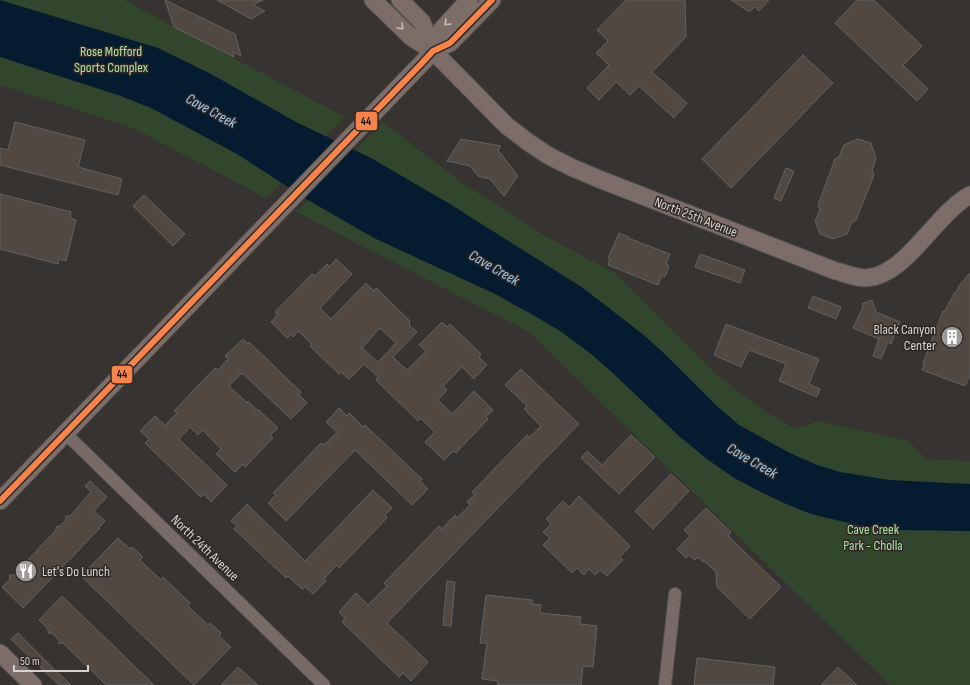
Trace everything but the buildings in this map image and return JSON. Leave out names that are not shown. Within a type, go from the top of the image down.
[{"type":"street","name":"North 25th Avenue","points":[[373,0],[411,37],[433,51],[507,126],[549,156],[573,168],[700,219],[833,270],[857,277],[868,278],[892,268],[902,261],[949,211],[970,195]]},
{"type":"street","name":"North 25th Avenue","points":[[400,0],[422,22],[433,51]]},
{"type":"street","points":[[0,501],[433,51],[442,29],[469,0]]},
{"type":"street","points":[[433,51],[450,44],[492,0]]},
{"type":"street","name":"North 24th Avenue","points":[[65,433],[324,685]]},
{"type":"street","points":[[665,685],[675,594]]},
{"type":"street","points":[[0,653],[33,685]]},
{"type":"green space","name":"Rose Mofford Sports Complex","points":[[0,0],[124,0],[345,117],[266,198],[133,128],[0,85]]},
{"type":"green space","name":"Cave Creek Park - Cholla","points":[[383,122],[465,185],[511,213],[538,232],[615,273],[721,378],[766,412],[795,429],[818,421],[908,441],[926,459],[970,461],[970,685],[890,685],[529,332],[296,212]]},
{"type":"water","name":"Cave Creek","points":[[0,0],[158,48],[211,74],[296,122],[371,158],[450,204],[583,288],[645,336],[719,408],[739,425],[790,453],[817,465],[840,472],[889,480],[970,484],[970,531],[892,530],[861,526],[811,514],[784,503],[734,478],[680,437],[590,353],[560,331],[535,316],[495,294],[374,238],[308,200],[237,154],[151,108],[118,95],[0,57]]},
{"type":"transit line","name":"44","points":[[0,501],[433,51],[450,43],[492,0]]},
{"type":"place","name":"Black Canyon Center","points":[[952,337]]},
{"type":"place","name":"Let's Do Lunch","points":[[26,571]]}]
